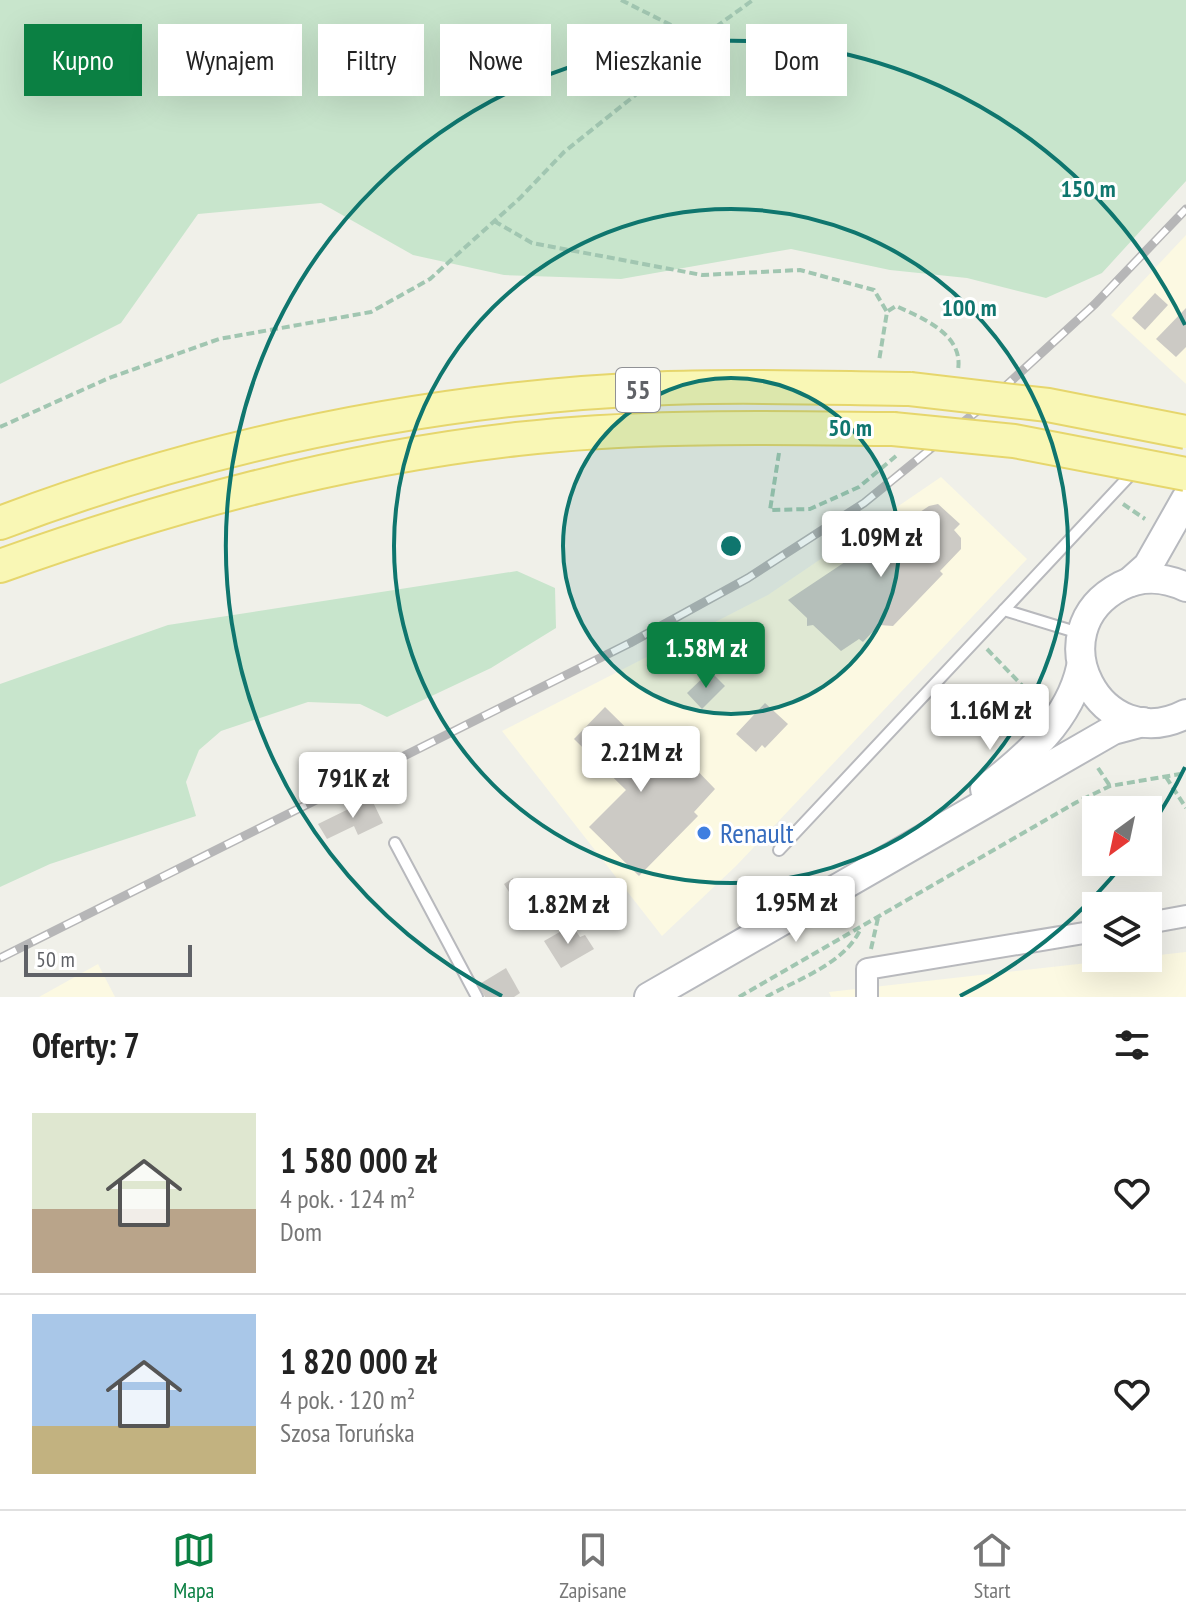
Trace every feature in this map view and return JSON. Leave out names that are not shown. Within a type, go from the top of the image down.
[{"type":"main road","name":"55","points":[[0,523],[137,476],[256,443],[367,420],[459,406],[670,388],[910,389],[1048,405],[1175,435]]},
{"type":"main road","name":"55","points":[[0,566],[125,521],[258,484],[457,447],[572,434],[673,429],[893,429],[1014,441],[1186,474]]},
{"type":"main road","points":[[916,843],[997,781],[1041,739],[1071,697],[1081,667],[1081,634],[1091,611],[1108,593],[1130,582],[1148,566],[1186,499]]},
{"type":"main road","points":[[1130,582],[1160,579],[1186,587]]},
{"type":"main road","points":[[1081,667],[1103,704],[1115,713],[1143,722]]},
{"type":"main road","points":[[649,997],[1113,730],[1143,722],[1170,720],[1186,714]]},
{"type":"street","points":[[1162,920],[1186,916]]},
{"type":"street","points":[[867,997],[867,969],[1082,933]]},
{"type":"lane","points":[[1175,435],[1186,415]]},
{"type":"lane","points":[[779,850],[1154,449]]},
{"type":"lane","points":[[1004,610],[1081,634]]},
{"type":"lane","points":[[395,843],[477,997]]},
{"type":"path","points":[[621,0],[669,24]]},
{"type":"path","points":[[720,24],[753,0]]},
{"type":"path","points":[[0,427],[109,378],[219,339],[371,312],[430,279],[564,152],[634,96]]},
{"type":"path","points":[[494,221],[532,243],[702,275],[800,270],[874,290],[887,312],[878,368]]},
{"type":"path","points":[[770,510],[779,449]]},
{"type":"path","points":[[1111,495],[1156,528]]},
{"type":"path","points":[[977,638],[1040,704]]},
{"type":"path","points":[[1095,765],[1110,786]]},
{"type":"path","points":[[739,997],[1110,786],[1186,773]]},
{"type":"path","points":[[1166,777],[1186,808]]},
{"type":"path","points":[[867,969],[879,916]]},
{"type":"path","points":[[766,997],[838,957],[854,943],[861,928]]},
{"type":"shaded area","points":[[1186,235],[1186,384],[1111,315]]},
{"type":"shaded area","points":[[941,477],[1027,559],[736,866],[662,936],[502,731],[768,595]]},
{"type":"shaded area","points":[[1186,952],[1186,997],[831,997],[829,992],[1082,964],[1082,972],[1162,972],[1162,955]]},
{"type":"shaded area","points":[[98,964],[115,997],[39,997]]},
{"type":"green space","points":[[0,0],[1186,0],[1186,181],[1102,273],[1046,298],[967,278],[890,270],[791,249],[621,279],[504,275],[413,255],[321,203],[198,214],[121,323],[0,384]]},
{"type":"green space","points":[[517,571],[555,588],[556,628],[491,668],[387,717],[360,704],[308,702],[221,731],[199,750],[186,782],[196,816],[50,864],[0,887],[0,684],[168,625]]},
{"type":"building","points":[[1155,293],[1168,305],[1145,330],[1132,318]]},
{"type":"building","points":[[1186,308],[1186,347],[1176,357],[1156,339]]},
{"type":"building","points":[[938,504],[960,524],[954,530],[961,538],[961,549],[940,571],[943,574],[893,626],[879,625],[863,642],[859,639],[841,651],[813,625],[807,626],[807,618],[788,600],[929,506]]},
{"type":"building","points":[[710,671],[725,686],[702,709],[687,693]]},
{"type":"building","points":[[765,703],[788,724],[765,748],[762,745],[756,752],[736,734]]},
{"type":"building","points":[[605,707],[674,775],[688,761],[715,789],[694,812],[698,816],[639,876],[589,827],[626,790],[574,739]]},
{"type":"building","points":[[371,798],[383,823],[358,835],[354,826],[327,839],[318,824]]},
{"type":"building","points":[[513,878],[523,894],[514,900],[504,884]]},
{"type":"building","points":[[572,925],[580,937],[585,935],[594,949],[561,968],[544,941]]},
{"type":"building","points":[[506,968],[520,993],[514,997],[485,997],[478,985]]},
{"type":"railway","points":[[0,958],[630,643],[748,578],[864,503],[987,403],[1095,304],[1186,209]]},
{"type":"place","name":"Renault","points":[[704,833]]}]
